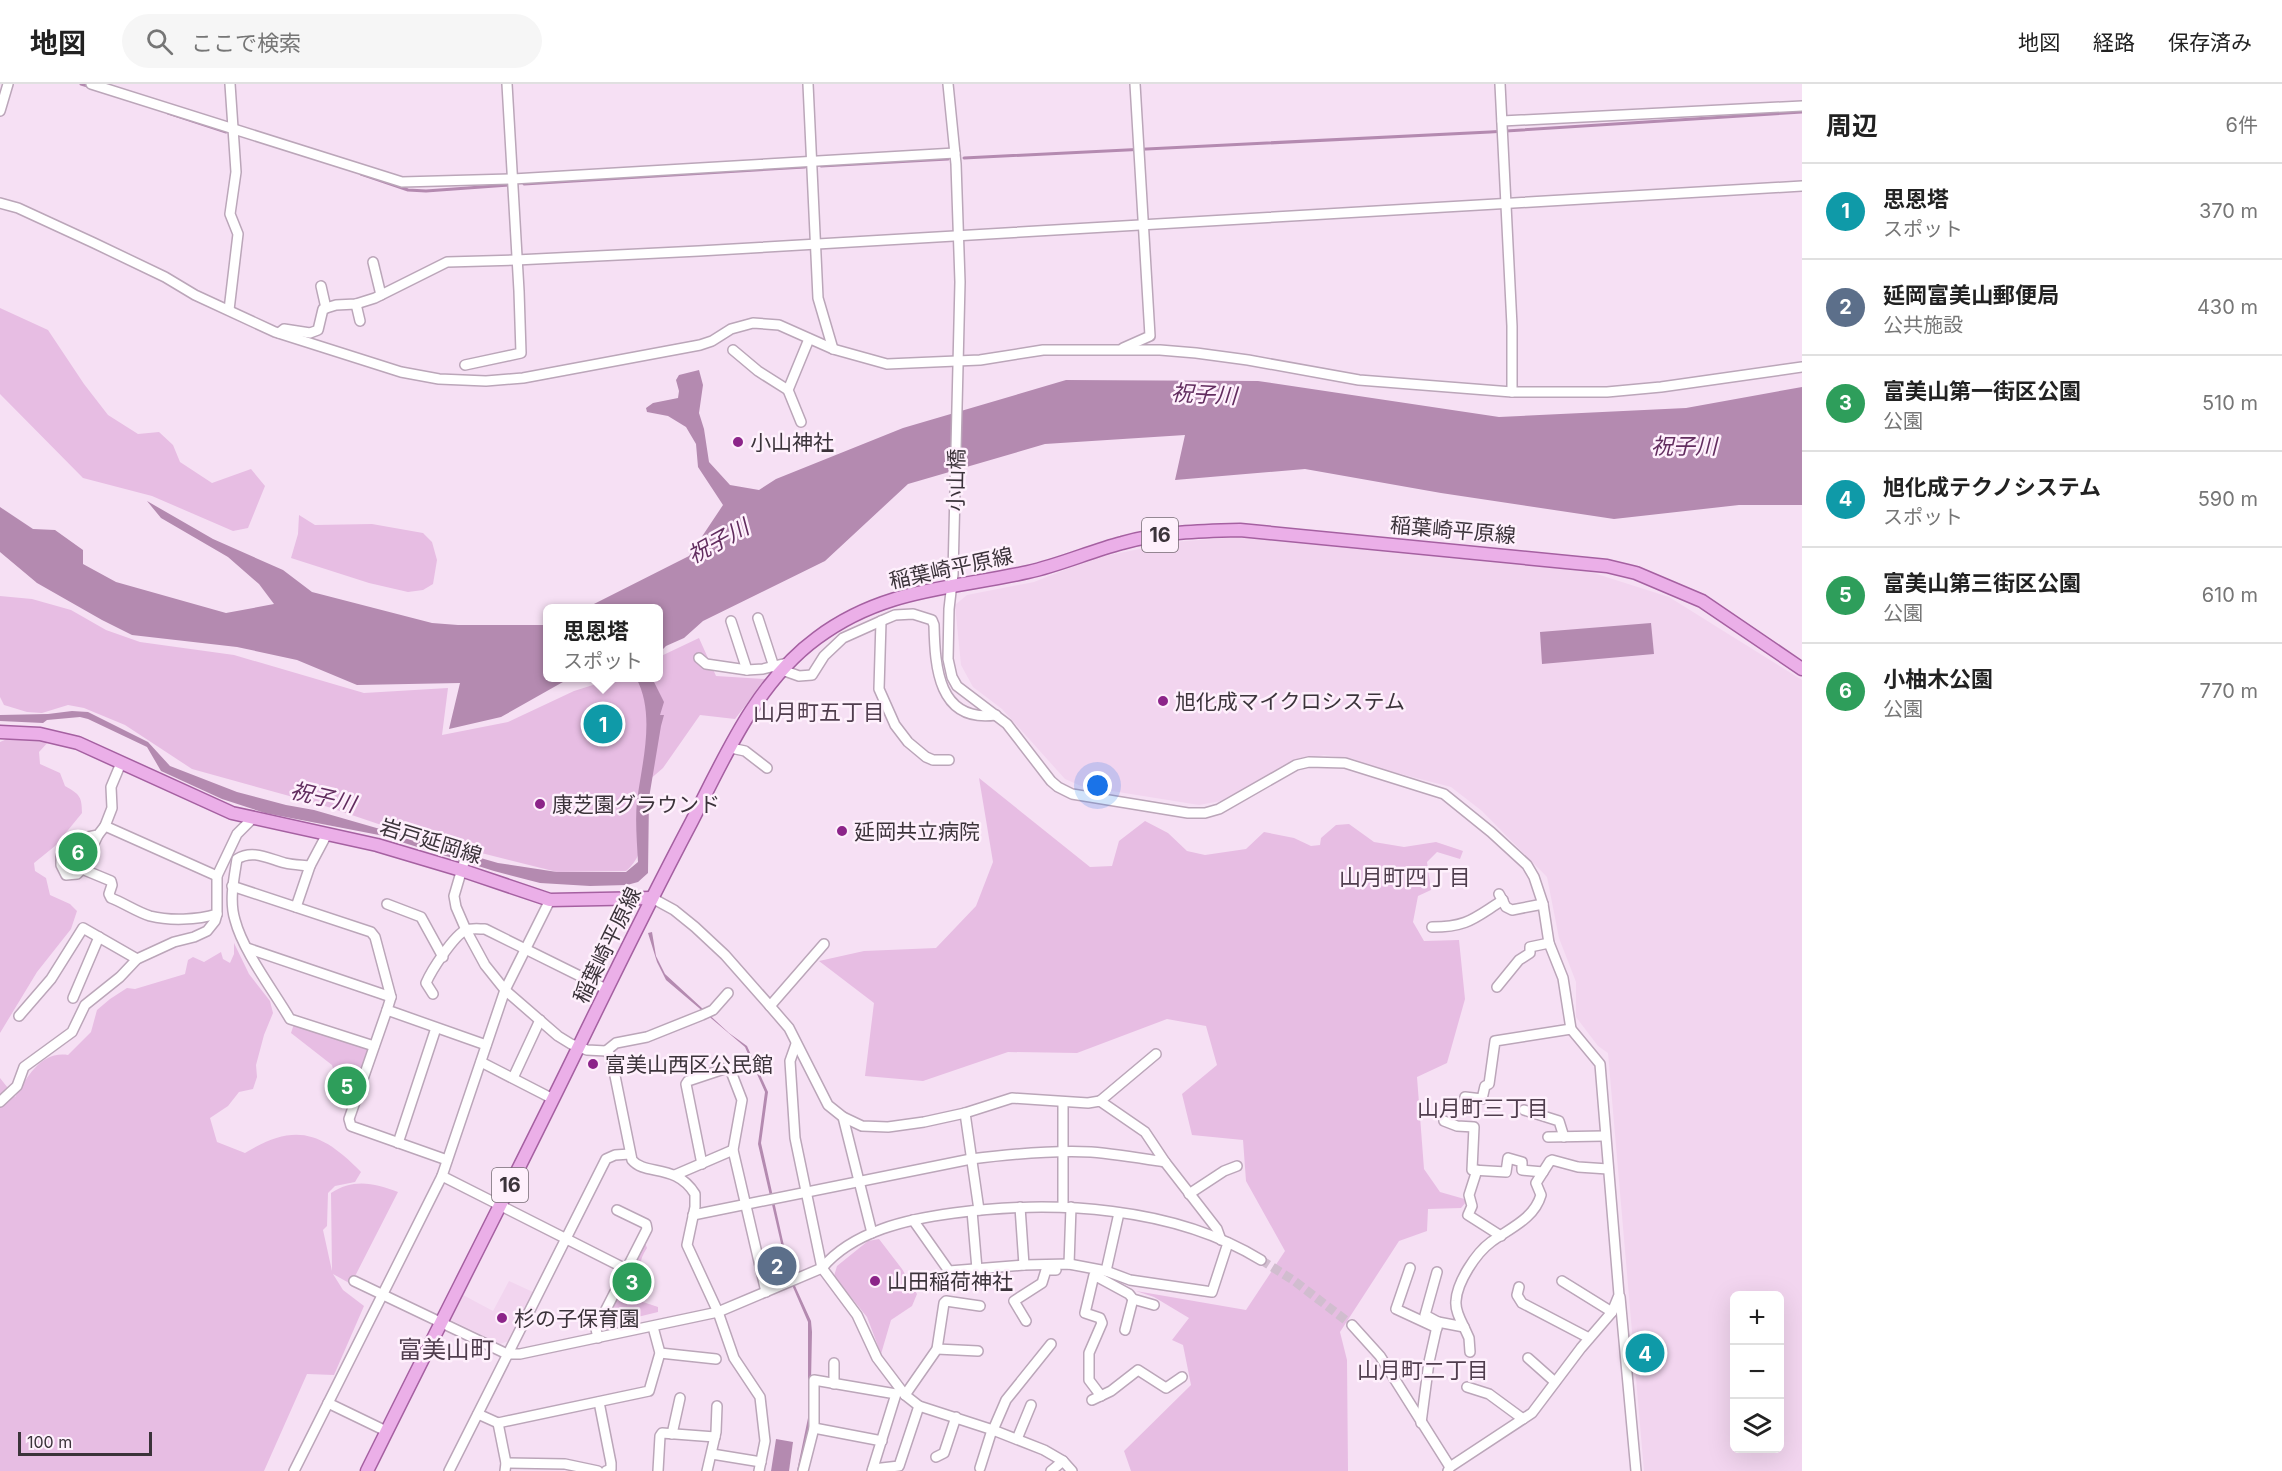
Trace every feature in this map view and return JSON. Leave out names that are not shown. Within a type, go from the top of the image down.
[{"type":"main road","name":"稲葉崎平原線","points":[[367,1471],[606,989],[746,719],[782,667],[817,637],[876,604],[953,580],[1033,571],[1125,542],[1191,531],[1240,530],[1560,560],[1607,566],[1636,573],[1670,586],[1710,606],[1802,669]]},
{"type":"main road","name":"岩戸延岡線","points":[[0,732],[28,733],[78,743],[214,806],[252,819],[349,838],[461,870],[550,900],[652,898]]},
{"type":"street","points":[[0,111],[8,84]]},
{"type":"street","points":[[91,84],[402,182],[513,179],[955,153]]},
{"type":"street","points":[[229,310],[238,234],[230,214],[236,172],[230,84]]},
{"type":"street","points":[[465,365],[521,353],[507,84]]},
{"type":"street","points":[[808,84],[818,298],[833,349]]},
{"type":"street","name":"小山橋","points":[[948,84],[955,153],[959,235],[959,362],[953,580],[948,659]]},
{"type":"street","points":[[1121,349],[1150,336],[1135,84]]},
{"type":"street","points":[[1500,84],[1512,326],[1512,392]]},
{"type":"street","points":[[1502,122],[1802,106]]},
{"type":"street","points":[[279,333],[284,329],[310,333],[318,330],[323,309],[336,305],[357,304],[381,295],[447,262],[516,260],[1802,186]]},
{"type":"street","points":[[0,203],[18,208],[94,243],[279,333],[401,372],[439,379],[486,381],[523,378],[700,345],[731,328],[753,323],[779,326],[833,349],[887,364],[959,362],[1043,350],[1121,349],[1196,353],[1359,380],[1512,392],[1607,392],[1661,387],[1802,367]]},
{"type":"street","points":[[374,262],[381,295]]},
{"type":"street","points":[[321,286],[326,308]]},
{"type":"street","points":[[357,304],[360,321]]},
{"type":"street","points":[[788,390],[809,339]]},
{"type":"street","points":[[733,350],[758,371],[788,390],[801,422]]},
{"type":"street","points":[[699,658],[706,664],[747,670],[782,667],[799,676],[812,675],[824,656],[843,638],[895,615],[914,614],[932,620],[935,660],[940,683],[952,704],[970,714],[983,717],[996,715]]},
{"type":"street","points":[[758,618],[782,667]]},
{"type":"street","points":[[731,621],[747,670]]},
{"type":"street","points":[[881,621],[879,689],[895,725],[908,742],[926,756],[933,760],[949,760]]},
{"type":"street","points":[[935,660],[948,659],[957,686],[1007,724],[1051,781],[1072,794],[1188,813],[1205,813],[1219,809],[1296,765],[1326,761],[1345,763],[1444,794],[1527,865],[1534,877],[1543,904],[1549,943],[1563,978],[1571,1029],[1600,1064],[1604,1136],[1636,1471]]},
{"type":"street","points":[[731,748],[745,752],[767,768]]},
{"type":"street","points":[[98,835],[88,837],[62,855],[62,865],[66,875],[77,874],[82,869],[98,835],[105,826],[112,808],[111,787],[121,763]]},
{"type":"street","points":[[0,1102],[17,1086],[24,1067],[70,1035],[85,1005],[120,977],[137,959],[174,942],[207,931],[215,921],[217,914],[217,876],[237,834],[252,819]]},
{"type":"street","points":[[105,826],[217,876]]},
{"type":"street","points":[[296,907],[310,866],[327,834]]},
{"type":"street","points":[[467,852],[454,896],[466,930],[485,965],[505,990],[558,1036],[587,1050],[606,1051],[616,1043],[647,1037],[706,1014],[728,993]]},
{"type":"street","points":[[310,866],[285,863],[265,855],[242,855],[237,859],[232,886],[234,919],[247,948],[290,1019],[374,1046]]},
{"type":"street","points":[[82,869],[111,881],[109,894],[111,898],[148,915],[168,919],[208,917],[217,914]]},
{"type":"street","points":[[232,886],[371,932],[375,937],[391,997],[349,1119],[351,1126],[447,1160]]},
{"type":"street","points":[[1432,927],[1453,927],[1464,924],[1501,897],[1506,907],[1512,910],[1543,904]]},
{"type":"street","points":[[652,898],[674,910],[725,955],[789,1028],[828,1105],[843,1117],[862,1126],[888,1127],[924,1122],[965,1113],[1012,1098],[1088,1103],[1100,1101],[1156,1054]]},
{"type":"street","points":[[294,1471],[442,1176],[505,990],[550,900]]},
{"type":"street","points":[[387,904],[421,918],[443,957]]},
{"type":"street","points":[[20,1016],[51,979],[83,928],[137,959]]},
{"type":"street","points":[[433,994],[426,983],[430,973],[454,940],[466,930],[485,929],[606,989]]},
{"type":"street","points":[[73,998],[99,937]]},
{"type":"street","points":[[1497,987],[1519,960],[1530,953],[1530,947],[1549,943]]},
{"type":"street","points":[[770,1006],[824,944]]},
{"type":"street","points":[[247,948],[391,997]]},
{"type":"street","points":[[387,1010],[486,1045]]},
{"type":"street","points":[[513,1078],[540,1020]]},
{"type":"street","points":[[398,1143],[436,1028]]},
{"type":"street","points":[[1465,1097],[1482,1099],[1485,1086],[1489,1084],[1495,1041],[1571,1029]]},
{"type":"street","points":[[796,1044],[790,1061],[795,1138],[822,1268],[857,1316],[877,1358],[901,1393],[919,1406],[993,1430],[1044,1450],[1063,1461],[1072,1471]]},
{"type":"street","points":[[606,1051],[613,1060],[630,1154],[635,1164],[675,1175],[695,1194],[687,1245],[718,1312],[734,1358],[760,1397],[765,1441],[760,1466],[712,1454]]},
{"type":"street","points":[[481,1062],[553,1099]]},
{"type":"street","points":[[702,1164],[686,1084],[688,1081],[727,1068],[730,1069],[742,1100],[733,1150],[766,1292]]},
{"type":"street","points":[[913,1220],[949,1271],[1024,1264],[1069,1264],[1106,1271],[1130,1280],[1212,1292],[1225,1241],[1145,1132],[1100,1101]]},
{"type":"street","points":[[1063,1102],[1063,1152],[1069,1264]]},
{"type":"street","points":[[1524,1110],[1559,1121],[1564,1137]]},
{"type":"street","points":[[965,1113],[976,1210],[977,1269]]},
{"type":"street","points":[[843,1117],[872,1233]]},
{"type":"street","points":[[1444,1121],[1457,1126],[1474,1127],[1472,1170],[1506,1172],[1508,1158],[1521,1162],[1521,1170],[1543,1172]]},
{"type":"street","points":[[1548,1137],[1604,1136]]},
{"type":"street","points":[[675,1175],[733,1150]]},
{"type":"street","points":[[693,1215],[971,1159],[1063,1152],[1113,1154],[1165,1162]]},
{"type":"street","points":[[448,1471],[606,1159],[615,1155],[630,1154]]},
{"type":"street","points":[[1470,1352],[1469,1338],[1457,1311],[1456,1301],[1469,1266],[1489,1243],[1529,1216],[1536,1208],[1541,1195],[1536,1183],[1552,1160],[1578,1167],[1608,1169]]},
{"type":"street","points":[[1189,1194],[1224,1171],[1237,1166]]},
{"type":"street","points":[[1477,1170],[1469,1195],[1472,1206],[1468,1215],[1501,1236]]},
{"type":"street","points":[[442,1176],[626,1269]]},
{"type":"street","points":[[1020,1207],[1024,1264]]},
{"type":"street","points":[[354,1281],[507,1354],[520,1354],[718,1312],[822,1268],[830,1258],[872,1233],[913,1220],[976,1210],[1067,1207],[1119,1213],[1153,1219],[1225,1241],[1261,1260]]},
{"type":"street","points":[[598,1338],[596,1329],[647,1229],[646,1224],[617,1209]]},
{"type":"street","points":[[1106,1271],[1119,1213]]},
{"type":"street","points":[[1410,1268],[1396,1309],[1438,1325],[1464,1327]]},
{"type":"street","points":[[1026,1321],[1014,1301],[1042,1283],[1047,1270],[1075,1270],[1126,1284],[1130,1280]]},
{"type":"street","points":[[1437,1272],[1425,1315],[1438,1325]]},
{"type":"street","points":[[1094,1275],[1129,1294],[1133,1299],[1154,1305]]},
{"type":"street","points":[[1094,1275],[1085,1313],[1100,1318],[1102,1323],[1089,1353],[1089,1380],[1096,1398],[1138,1370],[1166,1388],[1182,1377]]},
{"type":"street","points":[[1562,1281],[1612,1312]]},
{"type":"street","points":[[1518,1287],[1517,1295],[1521,1303],[1589,1338]]},
{"type":"street","points":[[1352,1325],[1380,1356],[1449,1469],[1532,1413],[1589,1338],[1612,1312],[1619,1294]]},
{"type":"street","points":[[1125,1330],[1133,1299]]},
{"type":"street","points":[[919,1406],[899,1466],[872,1470],[901,1393],[925,1369],[937,1348],[944,1303],[946,1301],[980,1306]]},
{"type":"street","points":[[1421,1423],[1429,1362],[1438,1325]]},
{"type":"street","points":[[478,1414],[498,1423],[649,1391],[660,1353],[653,1327]]},
{"type":"street","points":[[980,1468],[1006,1400],[1051,1344]]},
{"type":"street","points":[[937,1348],[978,1351]]},
{"type":"street","points":[[660,1353],[716,1359]]},
{"type":"street","points":[[1528,1358],[1555,1382]]},
{"type":"street","points":[[834,1363],[834,1384]]},
{"type":"street","points":[[803,1471],[814,1428],[814,1380],[901,1393]]},
{"type":"street","points":[[1467,1387],[1489,1394],[1523,1419]]},
{"type":"street","points":[[672,1434],[680,1398]]},
{"type":"street","points":[[598,1402],[611,1463],[611,1469],[606,1471]]},
{"type":"street","points":[[328,1403],[386,1431]]},
{"type":"street","points":[[707,1471],[715,1437],[717,1406]]},
{"type":"street","points":[[1017,1439],[1032,1406]]},
{"type":"street","points":[[936,1457],[944,1453],[956,1418]]},
{"type":"street","points":[[498,1423],[505,1467],[565,1464],[598,1471]]},
{"type":"street","points":[[814,1428],[882,1441]]},
{"type":"street","points":[[658,1471],[662,1433],[715,1437]]},
{"type":"street","points":[[1051,1471],[1063,1461]]},
{"type":"shaded area","points":[[0,308],[48,330],[108,415],[138,434],[159,432],[173,445],[180,462],[212,483],[251,469],[265,486],[248,528],[233,531],[152,496],[83,478],[0,394]]},
{"type":"shaded area","points":[[299,515],[315,525],[372,524],[423,533],[432,542],[437,560],[433,584],[423,590],[408,592],[369,583],[291,558],[298,534]]},
{"type":"shaded area","points":[[1239,537],[1578,568],[1669,597],[1802,680],[1802,1471],[1644,1471],[1608,1053],[1598,1046],[1576,1017],[1576,982],[1559,938],[1547,877],[1482,811],[1451,787],[1366,765],[1354,759],[1324,755],[1297,761],[1221,801],[1199,805],[1081,786],[1065,779],[1002,709],[973,687],[961,665],[955,605],[967,595],[1034,582],[1095,558],[1174,542]]},
{"type":"shaded area","points":[[0,596],[32,599],[71,610],[106,630],[140,642],[234,655],[364,693],[448,688],[442,735],[508,722],[574,691],[602,682],[663,682],[663,655],[699,638],[716,676],[766,679],[735,719],[700,715],[663,768],[648,781],[647,817],[643,842],[634,863],[626,871],[557,872],[414,836],[322,805],[192,769],[125,725],[84,708],[68,705],[42,713],[27,712],[4,705],[0,697]]},
{"type":"shaded area","points":[[34,738],[49,741],[39,752],[40,764],[60,773],[65,786],[79,796],[82,813],[55,846],[34,863],[35,871],[46,878],[50,895],[70,904],[77,911],[71,929],[37,972],[0,1033],[0,742],[7,739]]},
{"type":"shaded area","points":[[979,778],[1090,867],[1112,866],[1119,841],[1145,821],[1168,833],[1187,851],[1205,855],[1246,849],[1264,832],[1294,838],[1311,846],[1320,845],[1321,838],[1336,825],[1349,824],[1374,842],[1404,847],[1436,842],[1463,851],[1460,859],[1437,852],[1427,862],[1431,890],[1418,896],[1413,922],[1424,941],[1459,940],[1465,999],[1447,1063],[1417,1077],[1424,1169],[1440,1192],[1468,1200],[1461,1208],[1428,1209],[1427,1231],[1399,1241],[1340,1332],[1347,1360],[1348,1471],[1131,1471],[1124,1451],[1191,1385],[1183,1345],[1172,1340],[1189,1318],[1154,1297],[1136,1291],[1246,1310],[1285,1251],[1246,1181],[1243,1140],[1192,1135],[1182,1094],[1217,1065],[1206,1026],[1167,1019],[1077,1053],[1008,1052],[923,1081],[865,1076],[874,1003],[819,961],[864,951],[936,948],[976,906],[993,862]]},
{"type":"shaded area","points":[[89,839],[91,841],[78,871],[67,873],[64,857]]},
{"type":"shaded area","points":[[234,943],[249,974],[270,1001],[273,1013],[256,1065],[257,1077],[253,1089],[239,1092],[228,1106],[210,1118],[217,1142],[245,1153],[279,1137],[307,1136],[320,1140],[333,1148],[361,1172],[355,1182],[335,1186],[328,1193],[327,1226],[323,1230],[332,1271],[331,1193],[339,1188],[356,1184],[372,1184],[398,1192],[351,1284],[333,1274],[343,1290],[364,1306],[334,1375],[307,1374],[264,1471],[0,1471],[0,1078],[15,1097],[30,1073],[43,1061],[50,1057],[68,1055],[91,1032],[97,1010],[110,999],[127,988],[135,989],[185,974],[188,960],[193,957],[204,962],[221,952],[223,959],[230,963],[234,954]]},
{"type":"shaded area","points":[[294,1024],[369,1049],[348,1108],[344,1107],[332,1065],[291,1033]]},
{"type":"shaded area","points":[[879,1239],[902,1269],[917,1294],[912,1306],[891,1320],[881,1354],[867,1317],[834,1276],[837,1266],[868,1241]]},
{"type":"shaded area","points":[[645,1243],[647,1248],[641,1262],[641,1295],[643,1302],[658,1307],[658,1312],[609,1324],[604,1320]]},
{"type":"shaded area","points":[[509,1281],[533,1292],[509,1341],[500,1344],[451,1320],[463,1295],[493,1311]]},
{"type":"water","name":"祝子川","points":[[699,370],[703,385],[699,413],[709,462],[730,485],[759,490],[776,479],[903,428],[1066,380],[1258,381],[1499,417],[1686,408],[1802,387],[1802,505],[1739,505],[1614,519],[1441,493],[1305,469],[1175,480],[1185,435],[1045,444],[908,484],[825,561],[703,621],[684,638],[663,649],[663,604],[594,604],[689,556],[723,505],[698,467],[696,444],[686,427],[668,416],[647,412],[646,408],[653,403],[678,398],[676,380],[679,375]]},
{"type":"water","points":[[147,501],[213,539],[283,570],[312,592],[432,623],[543,625],[543,682],[563,682],[501,717],[449,729],[460,683],[357,685],[297,660],[237,647],[132,635],[37,583],[0,552],[0,507],[33,529],[55,530],[83,550],[83,564],[116,582],[226,613],[274,604],[259,584],[228,557],[161,518]]},
{"type":"water","points":[[1651,623],[1654,654],[1542,664],[1540,632]]},
{"type":"water","points":[[638,682],[654,682],[664,702],[660,715],[664,715],[649,798],[648,873],[638,882],[627,885],[590,886],[540,883],[379,835],[265,813],[222,799],[161,771],[147,747],[88,719],[80,717],[47,720],[43,723],[0,721],[0,715],[88,712],[148,742],[170,766],[237,792],[314,810],[498,863],[557,872],[626,872],[638,862],[636,809],[646,738],[642,692]]},
{"type":"water","points":[[652,932],[656,956],[665,974],[729,1033],[747,1046],[768,1092],[761,1143],[791,1277],[811,1321],[812,1332],[810,1432],[799,1471],[797,1471],[808,1418],[808,1322],[789,1278],[758,1144],[765,1092],[745,1047],[666,980],[657,962],[648,933]]},
{"type":"water","points":[[776,1439],[793,1442],[789,1471],[771,1471]]},
{"type":"waterway","points":[[81,84],[91,87]]},
{"type":"waterway","points":[[964,158],[1490,132],[1802,112]]},
{"type":"waterway","points":[[168,113],[226,132]]},
{"type":"waterway","points":[[821,166],[948,159]]},
{"type":"waterway","points":[[524,184],[805,167]]},
{"type":"waterway","points":[[361,174],[408,190],[426,191],[509,185]]},
{"type":"tunnel","points":[[1261,1260],[1293,1280],[1352,1325]]},
{"type":"place","name":"小山神社","points":[[738,442]]},
{"type":"place","name":"旭化成マイクロシステム","points":[[1163,701]]},
{"type":"place","name":"思恩塔","points":[[603,724]]},
{"type":"place","name":"康芝園グラウンド","points":[[540,804]]},
{"type":"place","name":"延岡共立病院","points":[[842,831]]},
{"type":"place","name":"小柚木公園","points":[[78,852]]},
{"type":"place","name":"富美山西区公民館","points":[[593,1064]]},
{"type":"place","name":"富美山第三街区公園","points":[[347,1086]]},
{"type":"place","name":"延岡富美山郵便局","points":[[777,1266]]},
{"type":"place","name":"山田稲荷神社","points":[[875,1281]]},
{"type":"place","name":"富美山第一街区公園","points":[[632,1282]]},
{"type":"place","name":"杉の子保育園","points":[[502,1318]]},
{"type":"place","name":"旭化成テクノシステム","points":[[1645,1353]]},
{"type":"district","name":"山月町五丁目","points":[[819,712]]},
{"type":"district","name":"山月町四丁目","points":[[1405,877]]},
{"type":"district","name":"山月町三丁目","points":[[1483,1108]]},
{"type":"district","name":"富美山町","points":[[446,1349]]},
{"type":"district","name":"山月町二丁目","points":[[1423,1370]]}]
